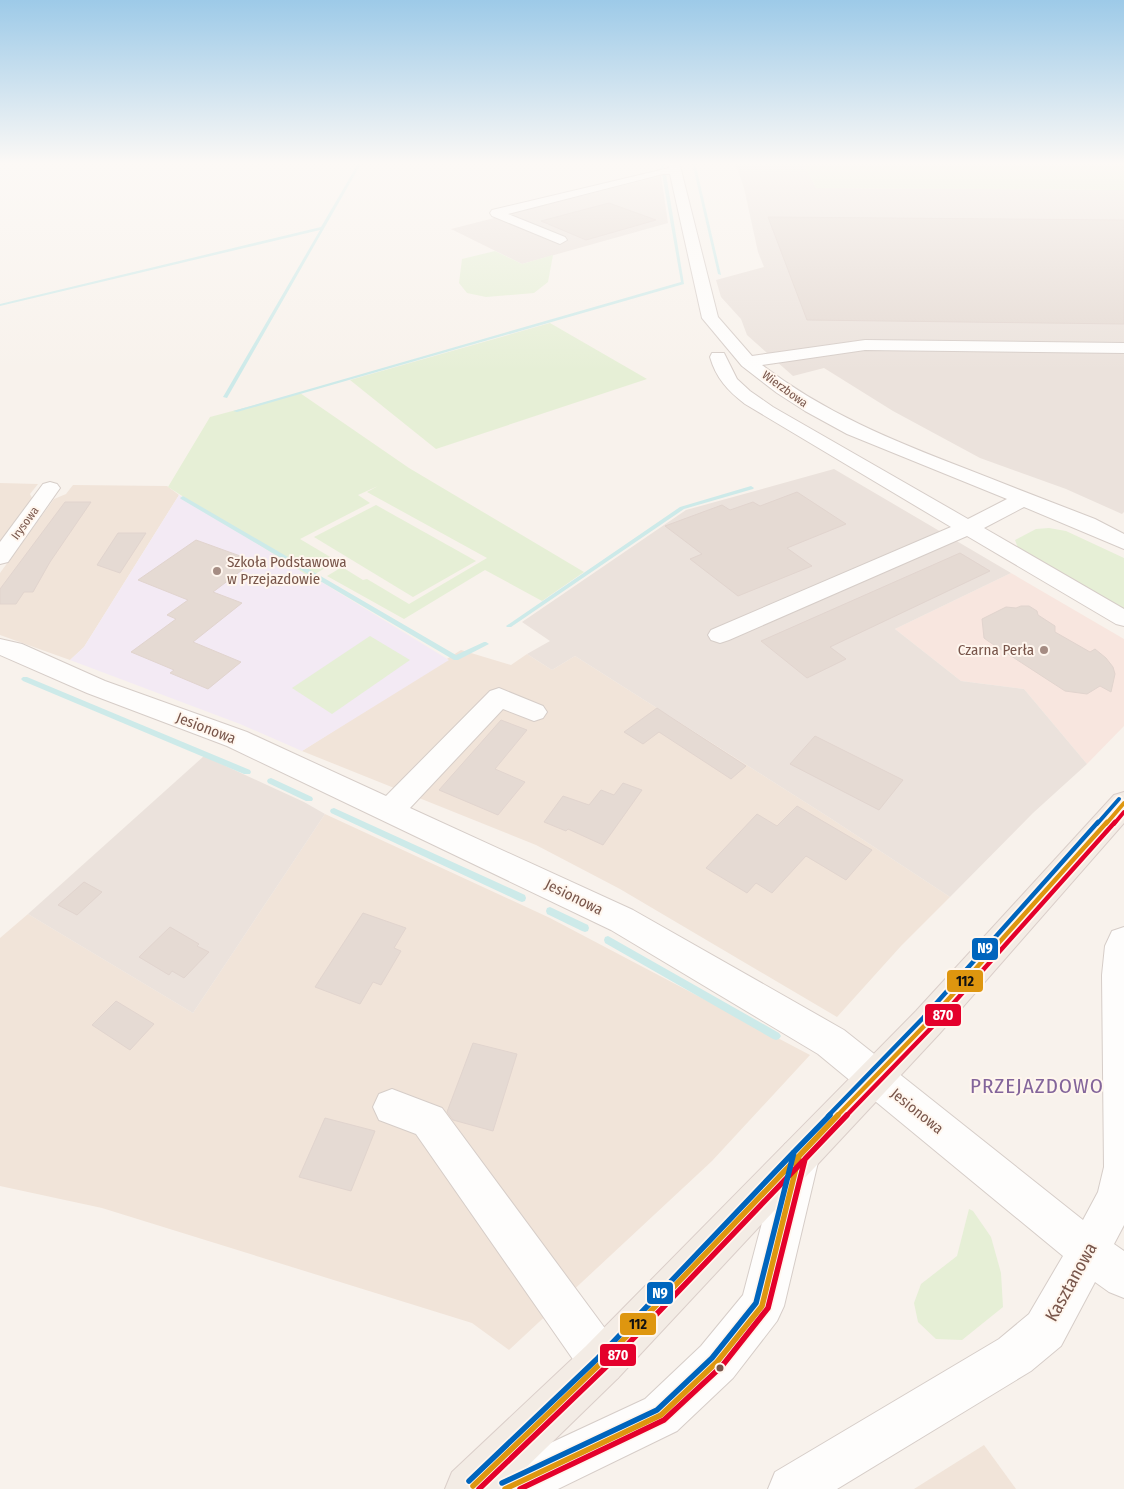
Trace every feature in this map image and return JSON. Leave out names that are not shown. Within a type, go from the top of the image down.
[{"type":"main road","points":[[469,1489],[602,1362],[928,1022],[1124,803]]},
{"type":"street","points":[[540,231],[560,240]]},
{"type":"street","name":"Wierzbowa","points":[[689,231],[710,318],[748,362],[783,389],[811,407],[887,445],[1087,524],[1124,542]]},
{"type":"street","points":[[748,362],[865,345],[1124,348]]},
{"type":"street","name":"Wierzbowa","points":[[718,357],[730,382],[742,395],[1124,619]]},
{"type":"street","name":"Irysowa","points":[[0,557],[50,488]]},
{"type":"street","points":[[720,635],[968,528],[1023,499]]},
{"type":"street","name":"Jesionowa","points":[[0,647],[13,650],[96,687],[237,739],[622,920],[831,1042],[1089,1251],[1124,1277]]},
{"type":"street","points":[[390,810],[499,697],[534,712]]},
{"type":"street","name":"Kasztanowa","points":[[792,1489],[1015,1355],[1044,1330],[1089,1251],[1116,1198],[1124,1167],[1119,975],[1124,940]]},
{"type":"street","points":[[392,1107],[429,1121],[602,1362]]},
{"type":"street","points":[[505,1489],[662,1415],[717,1362],[762,1306],[799,1156]]},
{"type":"shaded area","points":[[456,231],[638,231],[522,264]]},
{"type":"shaded area","points":[[754,231],[1124,231],[1124,512],[1122,514],[1066,489],[980,458],[893,411],[824,368],[793,376],[747,335],[741,319],[721,297],[716,280],[764,267],[758,252]]},
{"type":"shaded area","points":[[834,469],[1011,573],[895,629],[961,681],[1024,689],[1087,764],[1033,813],[950,897],[830,818],[575,656],[552,670],[527,654],[550,641],[522,622],[686,510]]},
{"type":"shaded area","points":[[0,483],[38,484],[30,494],[33,500],[0,544]]},
{"type":"shaded area","points":[[73,485],[167,486],[179,495],[84,647],[70,660],[0,635],[0,573],[54,499],[66,494]]},
{"type":"shaded area","name":"Szkoła Podstawowa w Przejazdowie","points":[[179,495],[449,660],[302,751],[240,724],[70,660],[84,647]]},
{"type":"shaded area","points":[[1011,573],[1124,639],[1124,726],[1087,764],[1024,689],[961,681],[895,629]]},
{"type":"shaded area","points":[[461,650],[511,665],[527,654],[552,670],[575,656],[830,818],[950,897],[901,946],[837,1017],[620,889],[536,845],[302,751]]},
{"type":"shaded area","points":[[204,756],[304,802],[325,814],[193,1013],[28,914]]},
{"type":"shaded area","points":[[325,814],[550,918],[810,1055],[712,1161],[509,1350],[472,1323],[102,1208],[0,1186],[0,938],[28,914],[193,1013]]},
{"type":"shaded area","points":[[984,1445],[1016,1489],[914,1489]]},
{"type":"green space","points":[[495,251],[522,264],[553,255],[548,282],[534,293],[486,297],[467,293],[459,283],[462,259]]},
{"type":"green space","points":[[550,323],[647,379],[436,449],[350,380]]},
{"type":"green space","points":[[300,393],[409,468],[584,572],[542,601],[485,570],[404,619],[327,576],[342,567],[363,580],[367,579],[409,604],[487,558],[367,492],[378,486],[358,495],[370,503],[300,539],[337,561],[310,577],[168,487],[210,417]]},
{"type":"green space","points":[[376,505],[476,561],[413,597],[314,537]]},
{"type":"green space","points":[[1049,528],[1066,531],[1124,558],[1124,610],[1018,548],[1015,540],[1036,529]]},
{"type":"green space","points":[[370,636],[410,660],[332,714],[292,688]]},
{"type":"green space","points":[[969,1209],[973,1211],[991,1237],[1001,1273],[1003,1307],[962,1340],[936,1339],[918,1322],[914,1303],[921,1284],[957,1256]]},
{"type":"building","points":[[566,231],[616,231],[586,240]]},
{"type":"building","points":[[773,231],[1124,231],[1124,324],[807,320]]},
{"type":"building","points":[[797,492],[846,524],[787,548],[812,566],[738,596],[690,559],[702,554],[665,526],[722,505],[730,510],[753,502],[760,506]]},
{"type":"building","points":[[65,502],[91,502],[50,562],[33,592],[24,592],[16,604],[0,604],[0,589]]},
{"type":"building","points":[[118,533],[146,533],[120,573],[97,565]]},
{"type":"building","points":[[196,540],[254,561],[213,592],[242,603],[193,642],[241,662],[208,689],[170,673],[174,670],[131,652],[176,619],[167,615],[188,600],[138,580]]},
{"type":"building","points":[[960,553],[990,571],[830,647],[846,659],[807,678],[761,641]]},
{"type":"building","name":"Czarna Perła","points":[[1029,606],[1037,611],[1038,615],[1055,626],[1055,632],[1090,652],[1095,649],[1106,658],[1113,667],[1115,674],[1111,692],[1100,686],[1087,694],[1065,691],[984,638],[982,619],[1006,607],[1016,608]]},
{"type":"building","points":[[657,708],[746,766],[731,779],[659,732],[643,744],[624,732]]},
{"type":"building","points":[[501,720],[527,730],[495,769],[525,782],[498,815],[439,790]]},
{"type":"building","points":[[815,736],[903,780],[879,810],[790,764]]},
{"type":"building","points":[[623,783],[642,790],[603,845],[568,829],[566,831],[544,822],[563,796],[589,805],[601,790],[614,795]]},
{"type":"building","points":[[797,806],[872,850],[846,880],[806,856],[772,893],[756,883],[747,893],[706,868],[757,814],[777,826]]},
{"type":"building","points":[[84,882],[102,892],[77,915],[58,905]]},
{"type":"building","points":[[363,913],[406,928],[394,948],[401,951],[381,985],[373,982],[360,1004],[315,987]]},
{"type":"building","points":[[170,927],[209,952],[184,978],[172,971],[169,975],[139,957]]},
{"type":"building","points":[[116,1001],[154,1024],[130,1050],[92,1025]]},
{"type":"building","points":[[473,1043],[517,1054],[493,1131],[453,1120],[447,1112]]},
{"type":"building","points":[[325,1118],[375,1131],[351,1191],[299,1177]]},
{"type":"waterway","points":[[0,305],[308,231]]},
{"type":"waterway","points":[[225,397],[321,231]]},
{"type":"waterway","points":[[235,411],[683,283],[674,231]]},
{"type":"waterway","points":[[710,231],[720,274]]},
{"type":"waterway","points":[[509,626],[682,508],[751,488]]},
{"type":"waterway","points":[[183,498],[456,658],[486,644]]},
{"type":"waterway","points":[[25,679],[247,772]]},
{"type":"waterway","points":[[271,781],[309,799]]},
{"type":"waterway","points":[[334,811],[522,898]]},
{"type":"waterway","points":[[550,911],[585,928]]},
{"type":"waterway","points":[[608,940],[776,1036]]},
{"type":"transit line","name":"N9","points":[[502,1483],[657,1410],[712,1358],[756,1303],[794,1152],[923,1018],[1119,799]]},
{"type":"transit line","name":"112","points":[[505,1489],[661,1415],[717,1362],[762,1306],[799,1156],[928,1022],[1124,803]]},
{"type":"transit line","name":"870","points":[[520,1489],[664,1420],[722,1366],[768,1308],[805,1159],[933,1026],[1124,812]]},
{"type":"transit line","name":"N9","points":[[469,1481],[598,1358],[793,1153]]},
{"type":"transit line","name":"112","points":[[473,1486],[602,1362],[798,1157]]},
{"type":"transit line","name":"870","points":[[479,1489],[607,1366],[803,1161]]},
{"type":"place","name":"Szkoła Podstawowa w Przejazdowie","points":[[217,571]]},
{"type":"place","name":"Czarna Perła","points":[[1044,650]]},
{"type":"district","name":"PRZEJAZDOWO","points":[[1037,1086]]}]
